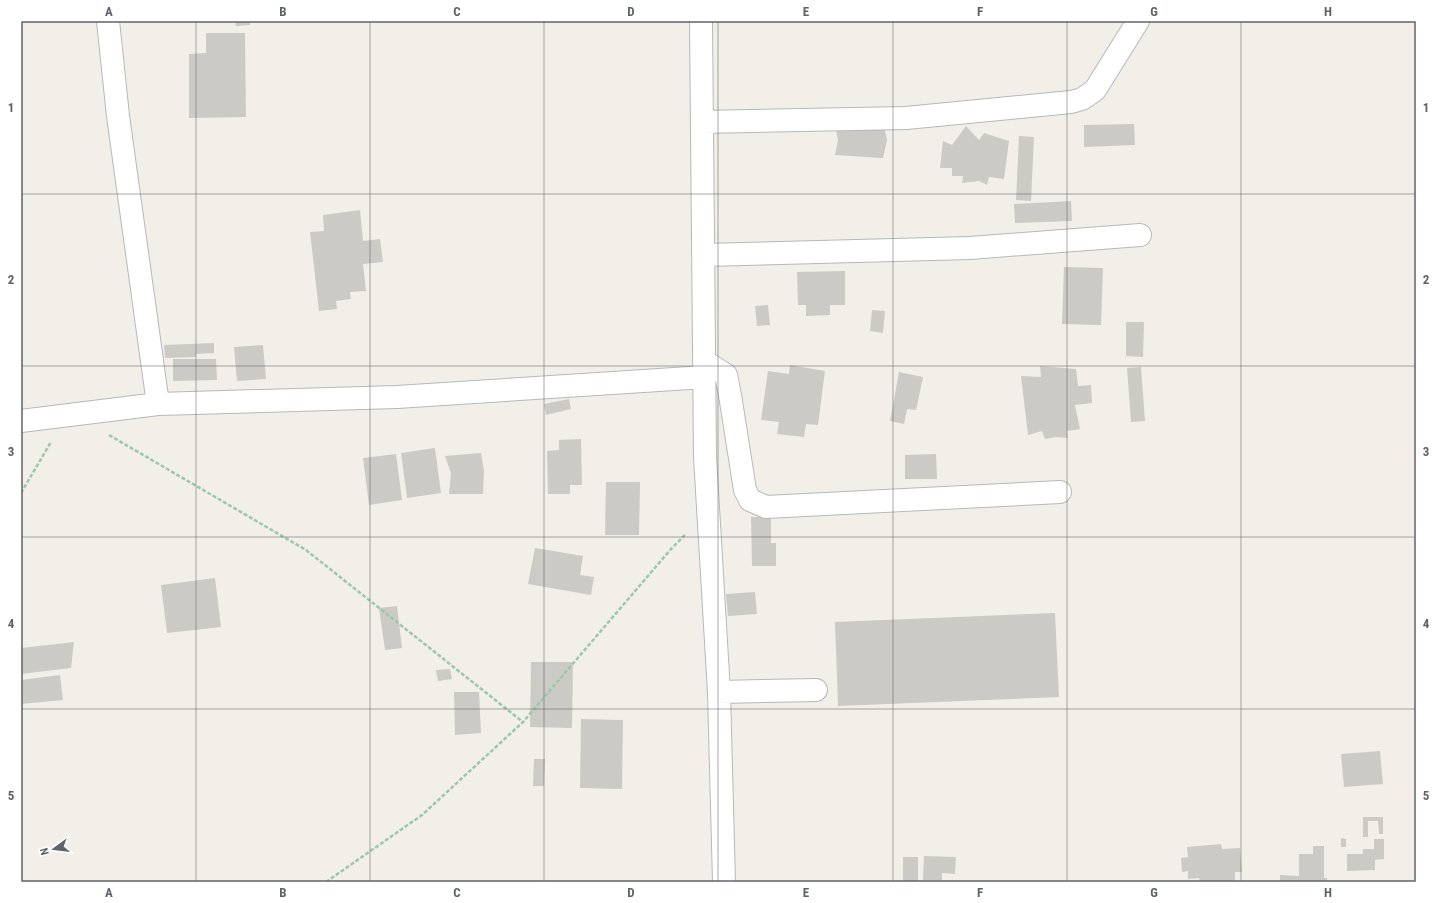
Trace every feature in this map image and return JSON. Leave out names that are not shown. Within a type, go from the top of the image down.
[{"type":"street","points":[[108,21],[118,116],[158,404]]},
{"type":"street","points":[[701,21],[705,457],[707,514],[719,692],[724,882]]},
{"type":"street","points":[[702,122],[906,118],[1071,102],[1082,99],[1095,90],[1138,21]]},
{"type":"street","points":[[703,255],[970,248],[1140,235]]},
{"type":"street","points":[[21,420],[158,404],[397,397],[704,369],[726,375],[745,490],[750,500],[766,507],[1060,492]]},
{"type":"street","points":[[719,692],[816,690]]},
{"type":"path","points":[[21,493],[50,443],[74,415]]},
{"type":"path","points":[[109,435],[306,550],[523,722]]},
{"type":"path","points":[[326,882],[422,815],[523,722],[671,549],[707,514]]},
{"type":"building","points":[[235,21],[250,21],[250,25],[236,26]]},
{"type":"building","points":[[206,33],[245,33],[246,117],[189,118],[189,54],[206,53]]},
{"type":"building","points":[[1134,124],[1135,145],[1084,147],[1084,125]]},
{"type":"building","points":[[835,126],[884,126],[887,140],[883,158],[835,155],[838,140]]},
{"type":"building","points":[[966,126],[979,140],[984,133],[1009,141],[1004,179],[989,177],[987,185],[979,181],[962,183],[963,176],[952,176],[952,168],[940,168],[943,141],[952,145]]},
{"type":"building","points":[[1019,136],[1034,137],[1031,201],[1016,200]]},
{"type":"building","points":[[1071,201],[1072,221],[1015,223],[1014,204]]},
{"type":"building","points":[[360,210],[363,241],[380,239],[383,262],[363,264],[366,291],[350,292],[351,299],[336,301],[337,309],[319,311],[310,232],[324,231],[323,215]]},
{"type":"building","points":[[1064,267],[1103,268],[1101,325],[1062,324]]},
{"type":"building","points":[[845,271],[845,305],[830,305],[830,315],[806,316],[806,305],[798,305],[797,272]]},
{"type":"building","points":[[768,305],[770,325],[757,326],[755,306]]},
{"type":"building","points":[[872,310],[885,311],[883,333],[870,331]]},
{"type":"building","points":[[1126,322],[1144,322],[1143,357],[1126,356]]},
{"type":"building","points":[[214,343],[214,353],[196,354],[196,357],[165,358],[164,345]]},
{"type":"building","points":[[263,345],[266,379],[237,381],[234,347]]},
{"type":"building","points":[[173,359],[216,359],[217,380],[173,381]]},
{"type":"building","points":[[790,365],[825,371],[818,425],[806,424],[804,437],[777,434],[779,422],[761,420],[768,371],[789,374]]},
{"type":"building","points":[[1040,366],[1076,369],[1078,386],[1091,385],[1092,403],[1075,405],[1080,429],[1067,431],[1068,438],[1056,437],[1045,439],[1042,431],[1028,435],[1021,376],[1041,377]]},
{"type":"building","points":[[1141,367],[1145,421],[1131,422],[1127,368]]},
{"type":"building","points":[[899,372],[923,377],[916,410],[907,409],[904,424],[890,421]]},
{"type":"building","points":[[569,399],[571,409],[546,415],[544,404]]},
{"type":"building","points":[[581,439],[582,485],[570,485],[570,494],[548,494],[547,451],[559,450],[559,440]]},
{"type":"building","points":[[435,448],[441,493],[407,498],[401,453]]},
{"type":"building","points":[[481,453],[484,471],[483,494],[449,494],[451,473],[445,456]]},
{"type":"building","points":[[396,454],[402,500],[369,505],[363,458]]},
{"type":"building","points":[[936,454],[937,479],[905,479],[905,455]]},
{"type":"building","points":[[606,482],[640,482],[639,535],[605,535]]},
{"type":"building","points":[[751,517],[771,517],[771,543],[776,543],[776,566],[752,566]]},
{"type":"building","points":[[535,548],[583,556],[580,575],[594,577],[591,595],[528,584]]},
{"type":"building","points":[[215,578],[221,627],[167,633],[161,585]]},
{"type":"building","points":[[755,592],[757,614],[728,616],[726,594]]},
{"type":"building","points":[[397,606],[402,648],[385,650],[379,608]]},
{"type":"building","points":[[1055,613],[1059,697],[838,706],[835,622]]},
{"type":"building","points":[[74,642],[71,668],[21,674],[21,648]]},
{"type":"building","points":[[531,662],[573,662],[572,728],[530,727]]},
{"type":"building","points":[[450,669],[452,679],[438,681],[436,670]]},
{"type":"building","points":[[60,675],[63,700],[21,704],[21,680]]},
{"type":"building","points":[[454,692],[479,692],[481,733],[455,735]]},
{"type":"building","points":[[581,719],[623,720],[622,789],[580,788]]},
{"type":"building","points":[[1380,751],[1383,784],[1344,787],[1341,754]]},
{"type":"building","points":[[534,759],[545,759],[544,786],[533,786]]},
{"type":"building","points":[[1363,817],[1383,817],[1383,834],[1379,834],[1378,821],[1368,821],[1368,837],[1363,837]]},
{"type":"building","points":[[1341,838],[1346,839],[1346,847],[1341,847]]},
{"type":"building","points":[[1374,839],[1384,839],[1384,859],[1375,860],[1375,870],[1347,871],[1347,854],[1363,854],[1363,849],[1374,849]]},
{"type":"building","points":[[1221,844],[1222,849],[1240,848],[1242,872],[1235,872],[1235,881],[1200,882],[1199,878],[1188,879],[1188,871],[1182,872],[1181,858],[1188,857],[1187,847]]},
{"type":"building","points":[[1313,846],[1324,846],[1324,878],[1327,878],[1327,882],[1280,882],[1280,875],[1299,876],[1299,854],[1313,854]]},
{"type":"building","points":[[924,856],[956,857],[955,874],[942,873],[942,880],[923,880]]},
{"type":"building","points":[[903,857],[918,857],[918,882],[903,882]]}]
